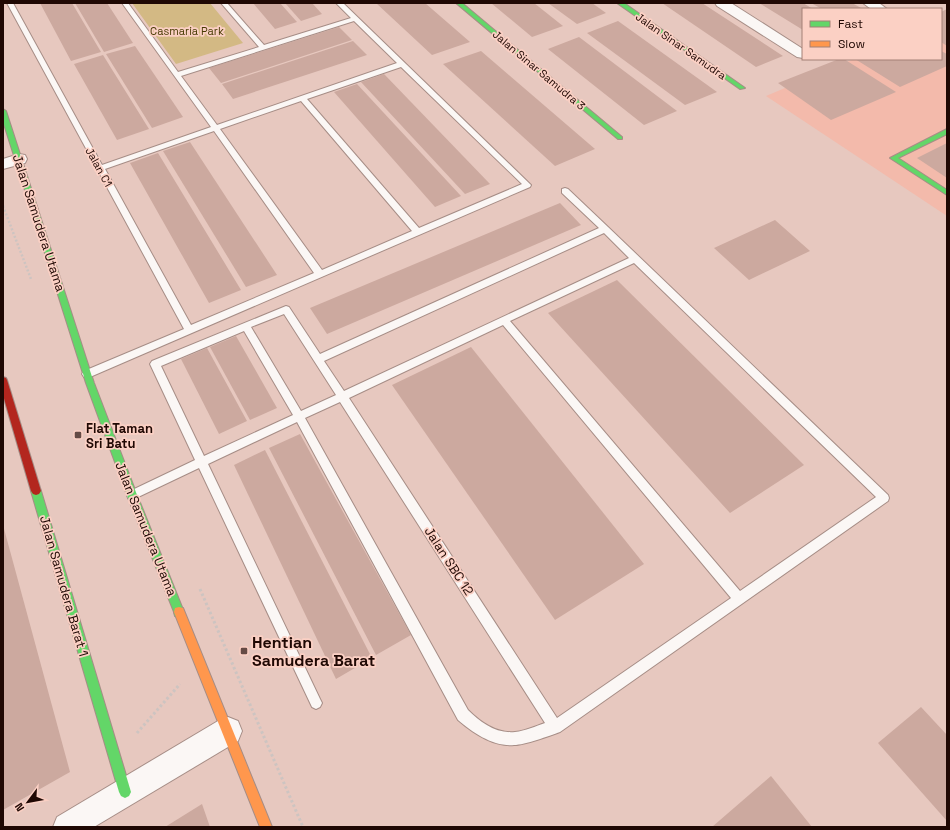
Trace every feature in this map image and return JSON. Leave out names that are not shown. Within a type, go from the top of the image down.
[{"type":"street","name":"Jalan Sinar Samudra 3","points":[[459,3],[620,138]]},
{"type":"street","name":"Jalan Sinar Samudra","points":[[620,3],[742,88]]},
{"type":"street","points":[[722,3],[802,54]]},
{"type":"street","name":"Jalan Samudera Utama","points":[[3,111],[86,374],[132,495],[266,827]]},
{"type":"street","points":[[947,131],[893,158],[947,193]]},
{"type":"street","points":[[3,164],[19,158]]},
{"type":"street","name":"Jalan Samudera Barat 1","points":[[3,380],[125,792]]},
{"type":"street","points":[[67,827],[228,731]]},
{"type":"lane","name":"Jalan C1","points":[[10,3],[188,330]]},
{"type":"lane","points":[[125,3],[320,274]]},
{"type":"lane","points":[[224,3],[263,48]]},
{"type":"lane","points":[[86,374],[527,185],[339,3]]},
{"type":"lane","points":[[176,75],[355,18]]},
{"type":"lane","points":[[100,168],[402,64]]},
{"type":"lane","points":[[302,98],[418,232]]},
{"type":"lane","points":[[316,703],[155,364],[246,326],[299,416],[463,715],[475,726],[491,735],[514,739],[555,727],[884,498],[565,191]]},
{"type":"lane","points":[[319,359],[605,229]]},
{"type":"lane","points":[[132,495],[634,259]]},
{"type":"lane","name":"Jalan SBC 12","points":[[246,326],[286,309],[555,727]]},
{"type":"lane","points":[[504,320],[739,599]]},
{"type":"lane","points":[[3,422],[14,417]]},
{"type":"shaded area","points":[[947,19],[947,216],[766,96],[852,60],[942,60],[942,22]]},
{"type":"green space","name":"Casmaria Park","points":[[132,3],[210,3],[243,43],[176,64]]},
{"type":"building","points":[[40,3],[72,3],[101,52],[71,61]]},
{"type":"building","points":[[75,3],[107,3],[133,43],[104,52]]},
{"type":"building","points":[[253,3],[280,3],[297,22],[275,29]]},
{"type":"building","points":[[285,3],[312,3],[322,14],[301,21]]},
{"type":"building","points":[[376,3],[425,3],[470,42],[432,55]]},
{"type":"building","points":[[491,3],[534,3],[563,26],[532,37]]},
{"type":"building","points":[[548,3],[592,3],[606,13],[577,24]]},
{"type":"building","points":[[662,3],[702,3],[783,56],[756,67]]},
{"type":"building","points":[[759,3],[803,3],[811,8],[802,8],[802,29]]},
{"type":"building","points":[[811,3],[852,3],[861,8],[820,8]]},
{"type":"building","points":[[947,9],[947,46],[942,43],[942,12]]},
{"type":"building","points":[[618,21],[717,92],[685,105],[587,33]]},
{"type":"building","points":[[339,27],[352,40],[221,83],[209,68]]},
{"type":"building","points":[[579,37],[677,111],[644,125],[548,49]]},
{"type":"building","points":[[353,41],[367,55],[233,99],[222,84]]},
{"type":"building","points":[[135,46],[183,117],[152,128],[106,54]]},
{"type":"building","points":[[481,51],[595,149],[555,166],[443,64]]},
{"type":"building","points":[[942,52],[947,54],[947,66],[900,87],[857,60],[942,60]]},
{"type":"building","points":[[103,55],[149,129],[117,140],[74,64]]},
{"type":"building","points":[[836,60],[846,60],[896,92],[831,120],[778,83]]},
{"type":"building","points":[[384,74],[490,184],[465,194],[361,82]]},
{"type":"building","points":[[357,84],[461,196],[435,207],[334,92]]},
{"type":"building","points":[[190,142],[277,275],[246,287],[163,151]]},
{"type":"building","points":[[947,143],[947,178],[917,158]]},
{"type":"building","points":[[158,153],[241,290],[209,303],[130,163]]},
{"type":"building","points":[[560,203],[581,225],[327,334],[310,308]]},
{"type":"building","points":[[775,220],[810,251],[749,280],[714,248]]},
{"type":"building","points":[[617,280],[804,465],[730,513],[548,313]]},
{"type":"building","points":[[236,336],[277,408],[250,420],[210,347]]},
{"type":"building","points":[[471,347],[644,564],[555,620],[392,385]]},
{"type":"building","points":[[207,348],[247,421],[219,434],[181,359]]},
{"type":"building","points":[[300,434],[411,635],[376,655],[269,448]]},
{"type":"building","points":[[265,450],[372,658],[336,679],[234,465]]},
{"type":"building","points":[[3,525],[70,772],[3,810]]},
{"type":"building","points":[[921,707],[947,735],[947,821],[878,743]]},
{"type":"building","points":[[771,776],[812,827],[712,827]]},
{"type":"building","points":[[202,804],[210,827],[165,827]]},
{"type":"traffic: fast","points":[[459,3],[620,138]]},
{"type":"traffic: fast","points":[[620,3],[742,88]]},
{"type":"traffic: fast","points":[[3,111],[90,383],[132,495],[179,612]]},
{"type":"traffic: fast","points":[[947,131],[893,158],[947,193]]},
{"type":"traffic: fast","points":[[36,491],[125,792]]},
{"type":"traffic: slow","points":[[179,612],[266,827]]},
{"type":"traffic: jam","points":[[3,380],[36,491]]},
{"type":"place","name":"Flat Taman Sri Batu","points":[[78,435]]},
{"type":"place","name":"Hentian Samudera Barat","points":[[244,651]]}]
